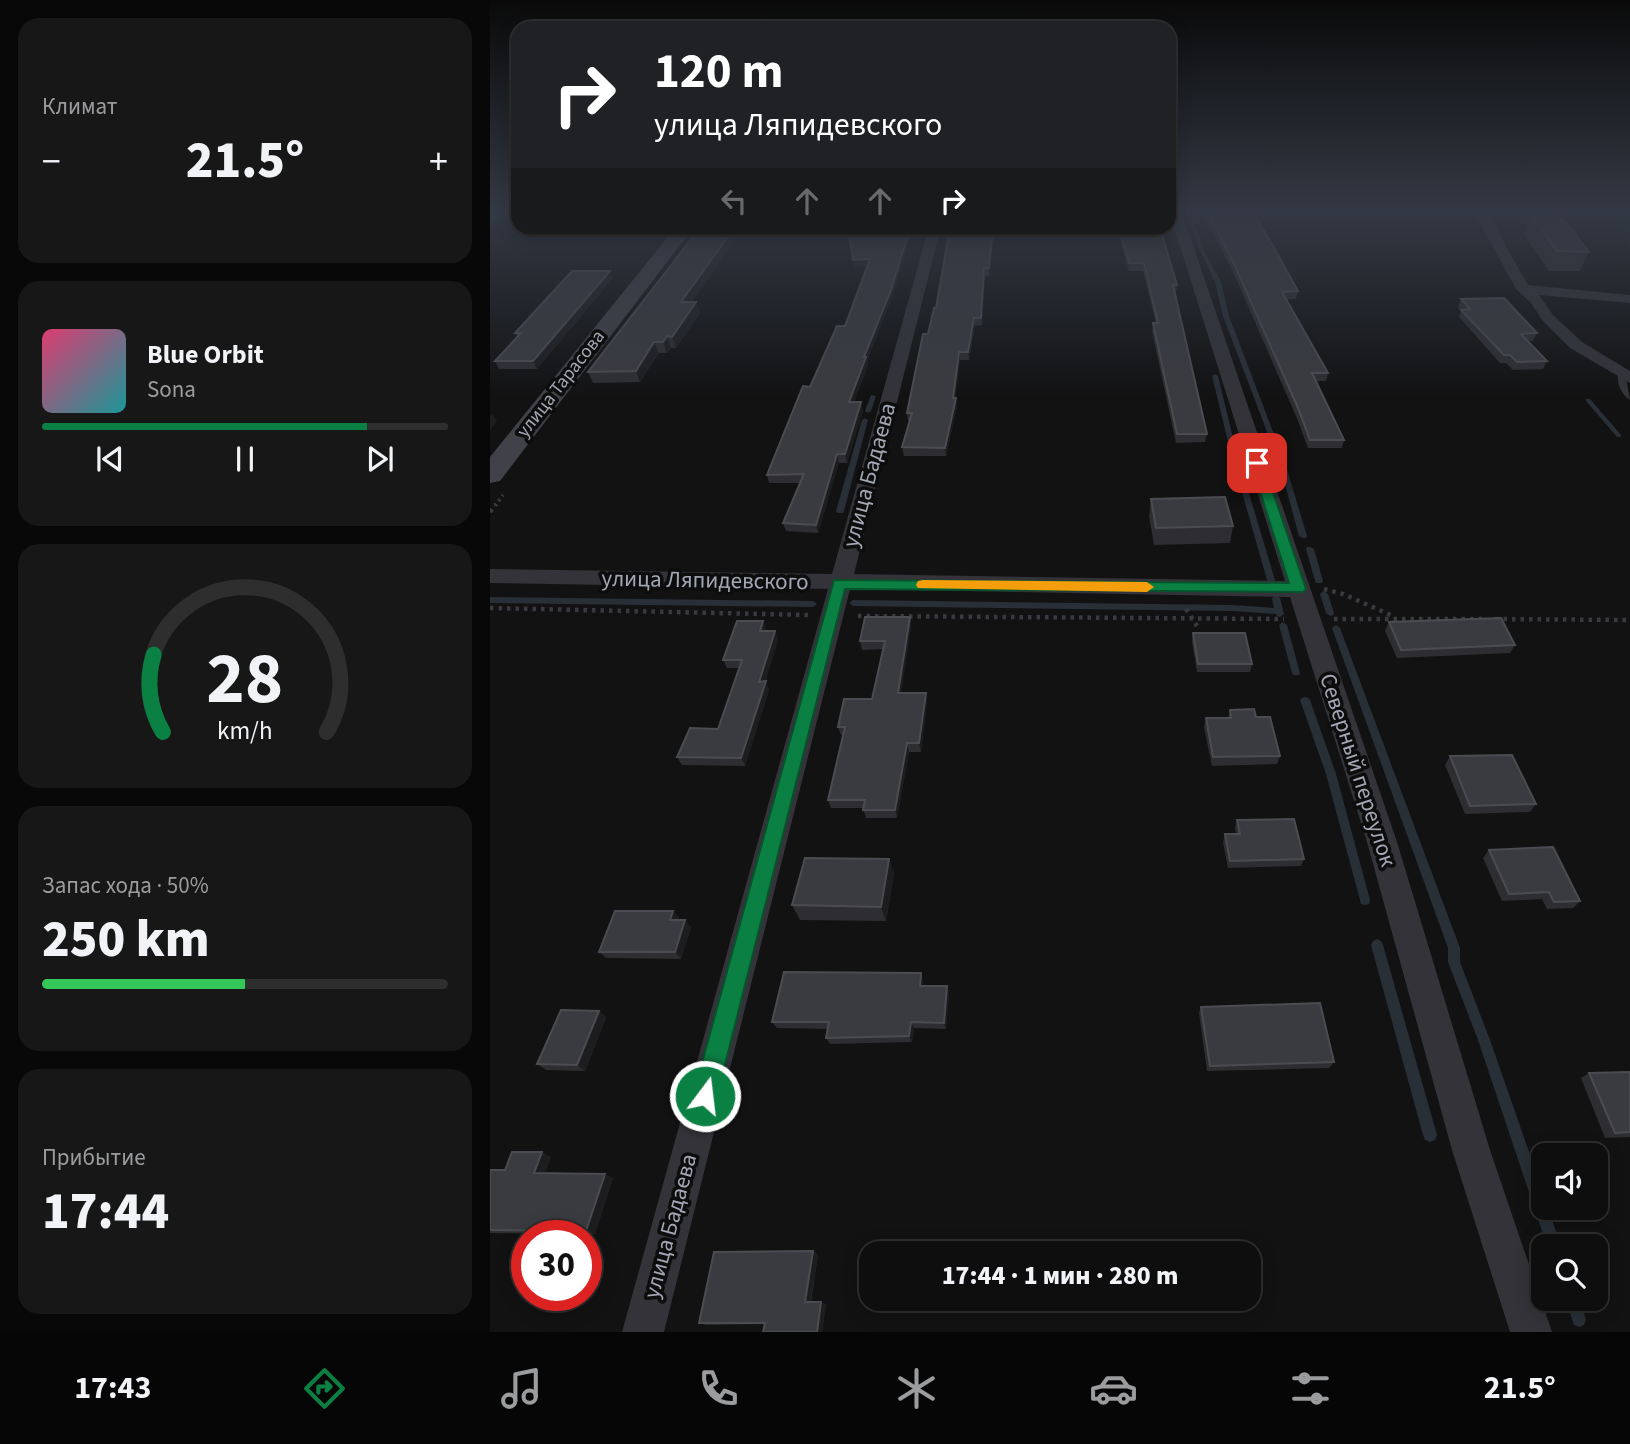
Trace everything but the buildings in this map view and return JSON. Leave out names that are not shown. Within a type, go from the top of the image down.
[{"type":"street","name":"улица Тарасова","points":[[490,475],[649,272]]},
{"type":"street","name":"улица Бадаева","points":[[643,1332],[923,272]]},
{"type":"street","name":"Северный переулок","points":[[1195,272],[1382,842],[1471,1150],[1531,1332]]},
{"type":"street","points":[[1514,272],[1523,289],[1576,345],[1625,375]]},
{"type":"street","points":[[1523,289],[1630,299]]},
{"type":"street","name":"улица Ляпидевского","points":[[490,576],[727,578],[839,584],[1298,589]]},
{"type":"lane","points":[[1625,375],[1623,389],[1630,397]]},
{"type":"path","points":[[1298,589],[1328,589],[1398,618]]},
{"type":"path","points":[[490,608],[831,616],[1630,620]]},
{"type":"path","points":[[1186,612],[1197,626]]},
{"type":"waterway","points":[[1213,272],[1226,316],[1283,466],[1303,536]]},
{"type":"waterway","points":[[1215,376],[1233,450],[1271,580]]},
{"type":"waterway","points":[[868,411],[873,396]]},
{"type":"waterway","points":[[1588,400],[1619,436]]},
{"type":"waterway","points":[[840,511],[865,420]]},
{"type":"waterway","points":[[1310,549],[1319,581]]},
{"type":"waterway","points":[[1324,594],[1330,613]]},
{"type":"waterway","points":[[1276,598],[1280,614]]},
{"type":"waterway","points":[[490,600],[813,604]]},
{"type":"waterway","points":[[853,603],[1232,608],[1279,611]]},
{"type":"waterway","points":[[1283,625],[1296,673]]},
{"type":"waterway","points":[[1336,628],[1454,948],[1454,962],[1484,1040],[1550,1234]]},
{"type":"waterway","points":[[1305,700],[1331,774],[1365,900]]},
{"type":"waterway","points":[[1377,945],[1430,1135]]},
{"type":"waterway","points":[[1576,1311],[1579,1320]]},
{"type":"slow traffic","points":[[923,585],[1147,587]]},
{"type":"route","points":[[705,1096],[839,584],[1298,589],[1257,463]]}]
